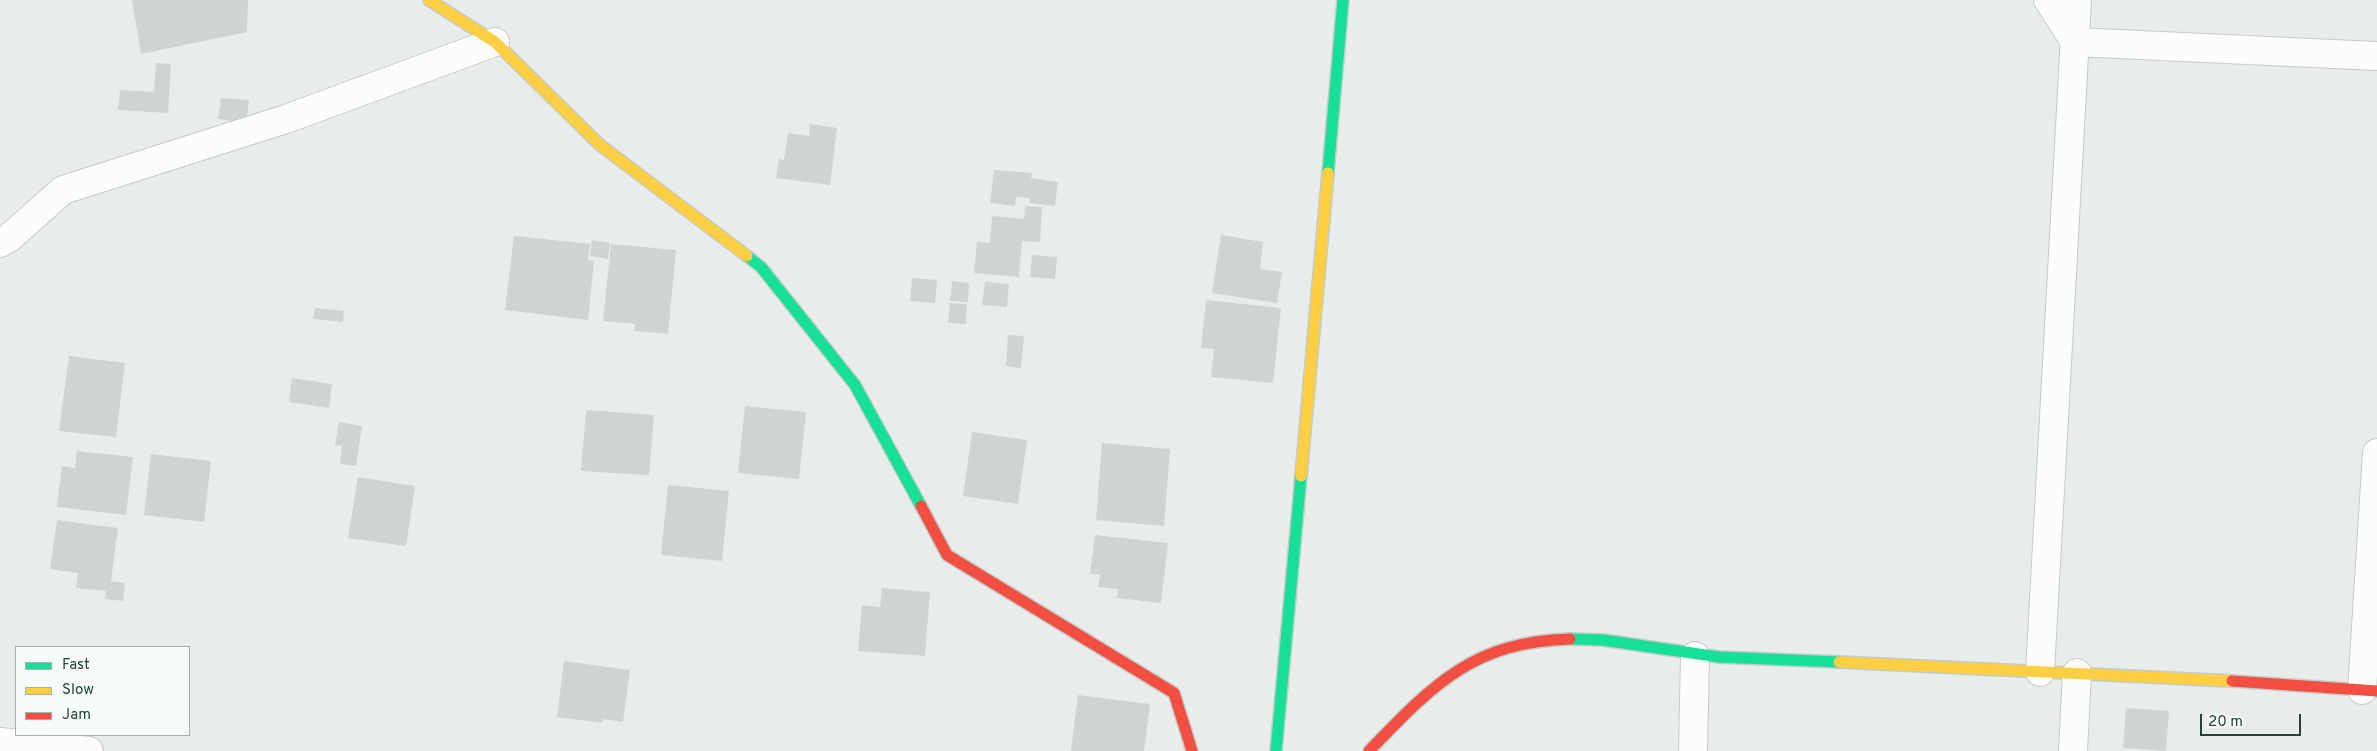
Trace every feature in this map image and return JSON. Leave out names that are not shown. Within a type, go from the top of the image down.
[{"type":"street","points":[[429,0],[495,42],[600,145],[761,267],[854,385],[948,555],[1174,693],[1192,751]]},
{"type":"street","points":[[1276,751],[1344,0]]},
{"type":"street","points":[[2048,0],[2076,42]]},
{"type":"street","points":[[2040,672],[2077,0]]},
{"type":"street","points":[[0,243],[10,238],[63,190],[286,119],[495,42]]},
{"type":"street","points":[[2076,42],[2377,56]]},
{"type":"street","points":[[1369,751],[1427,692],[1468,662],[1532,643],[1564,637],[1603,638],[1695,656],[2077,673],[2369,691],[2377,453]]},
{"type":"street","points":[[1693,751],[1695,656]]},
{"type":"street","points":[[2072,751],[2077,673]]},
{"type":"street","points":[[0,742],[89,751]]},
{"type":"building","points":[[132,0],[248,0],[247,32],[141,54]]},
{"type":"building","points":[[156,63],[171,64],[168,113],[118,110],[120,90],[154,92]]},
{"type":"building","points":[[221,98],[249,100],[246,123],[218,119]]},
{"type":"building","points":[[810,124],[837,128],[830,185],[776,178],[779,159],[784,160],[788,133],[809,136]]},
{"type":"building","points":[[994,170],[1032,173],[1031,178],[1058,182],[1055,206],[1029,203],[1030,198],[1016,197],[1015,206],[990,203]]},
{"type":"building","points":[[1025,206],[1042,207],[1040,242],[1022,241],[1019,277],[974,273],[977,242],[990,243],[992,216],[1024,219]]},
{"type":"building","points":[[1221,235],[1263,242],[1260,269],[1282,272],[1277,303],[1212,293]]},
{"type":"building","points":[[514,236],[590,244],[588,260],[594,261],[588,320],[505,310]]},
{"type":"building","points":[[592,240],[610,243],[608,259],[590,256]]},
{"type":"building","points":[[611,244],[676,250],[668,334],[635,331],[635,324],[603,321]]},
{"type":"building","points":[[1032,255],[1057,257],[1055,279],[1030,277]]},
{"type":"building","points":[[912,278],[937,280],[935,303],[910,301]]},
{"type":"building","points":[[952,281],[969,283],[968,302],[950,301]]},
{"type":"building","points":[[985,282],[1009,284],[1007,307],[982,305]]},
{"type":"building","points":[[1206,300],[1281,308],[1273,383],[1211,377],[1214,349],[1201,348]]},
{"type":"building","points":[[950,303],[967,304],[966,324],[948,323]]},
{"type":"building","points":[[315,308],[344,311],[343,322],[313,319]]},
{"type":"building","points":[[1008,335],[1024,336],[1021,368],[1006,366]]},
{"type":"building","points":[[69,356],[125,363],[116,437],[59,431]]},
{"type":"building","points":[[292,378],[332,384],[329,408],[289,402]]},
{"type":"building","points":[[745,406],[806,412],[799,479],[738,473]]},
{"type":"building","points":[[586,410],[654,415],[649,475],[581,471]]},
{"type":"building","points":[[339,422],[362,426],[356,466],[340,464],[342,446],[335,445]]},
{"type":"building","points":[[972,432],[1027,440],[1018,504],[963,496]]},
{"type":"building","points":[[1102,443],[1170,449],[1164,526],[1096,520]]},
{"type":"building","points":[[77,451],[133,457],[126,515],[57,507],[62,466],[75,468]]},
{"type":"building","points":[[151,454],[211,461],[204,522],[144,515]]},
{"type":"building","points":[[358,477],[415,486],[406,546],[348,538]]},
{"type":"building","points":[[668,485],[729,491],[722,561],[661,555]]},
{"type":"building","points":[[57,520],[118,528],[111,581],[125,583],[123,601],[105,599],[106,591],[76,588],[78,573],[50,569]]},
{"type":"building","points":[[1095,535],[1168,543],[1161,603],[1117,598],[1118,589],[1098,587],[1100,575],[1090,574]]},
{"type":"building","points":[[882,588],[930,592],[925,656],[858,651],[862,605],[880,607]]},
{"type":"building","points":[[564,661],[630,670],[623,722],[603,719],[602,723],[557,717]]},
{"type":"building","points":[[1078,695],[1150,704],[1144,751],[1071,751]]},
{"type":"building","points":[[2126,708],[2169,711],[2166,751],[2123,748]]},
{"type":"traffic: fast","points":[[1328,173],[1343,0]]},
{"type":"traffic: fast","points":[[747,256],[761,267],[855,385],[921,506]]},
{"type":"traffic: fast","points":[[1276,751],[1301,476]]},
{"type":"traffic: fast","points":[[1570,639],[1603,640],[1719,657],[1839,662]]},
{"type":"traffic: slow","points":[[429,0],[495,42],[600,145],[747,256]]},
{"type":"traffic: slow","points":[[1301,476],[1328,173]]},
{"type":"traffic: slow","points":[[1839,662],[2232,681]]},
{"type":"traffic: jam","points":[[921,506],[947,555],[1174,693],[1192,751]]},
{"type":"traffic: jam","points":[[1369,751],[1435,687],[1457,671],[1480,658],[1506,648],[1536,642],[1570,639]]},
{"type":"traffic: jam","points":[[2232,681],[2377,691]]}]
